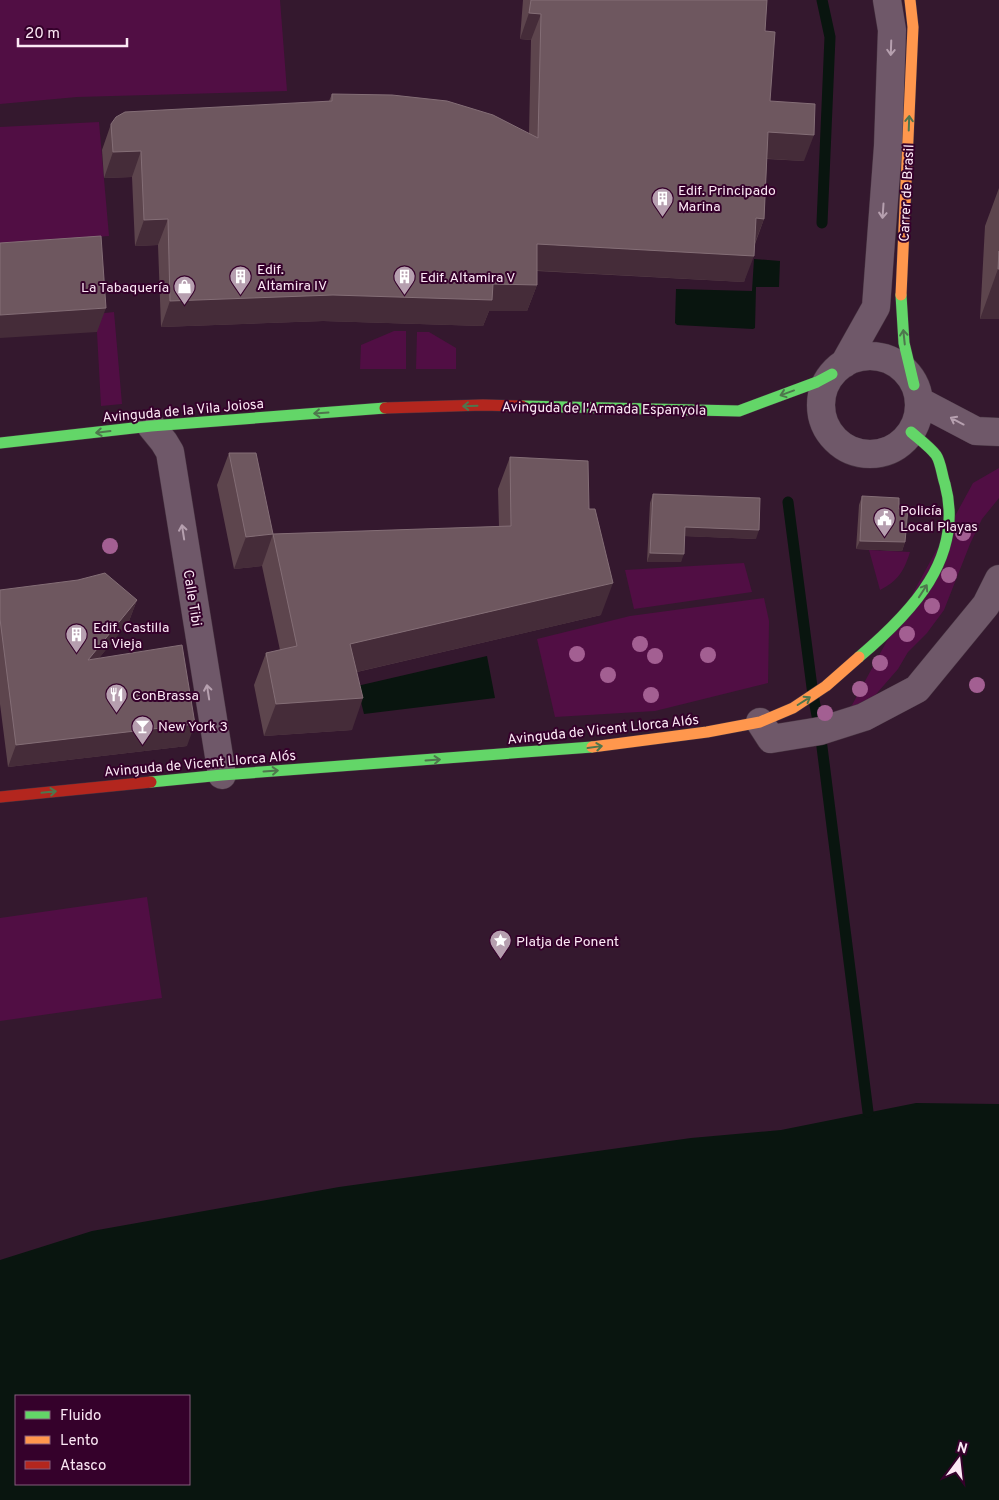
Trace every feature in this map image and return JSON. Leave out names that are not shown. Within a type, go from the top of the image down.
[{"type":"street","name":"Carrer de Brasil","points":[[838,369],[876,307],[888,146],[892,49],[892,30],[887,0]]},
{"type":"street","name":"Carrer de Brasil","points":[[910,0],[913,27],[900,301],[904,343],[916,393]]},
{"type":"street","points":[[875,357],[891,361],[904,371],[916,393],[917,417],[911,432],[899,445],[884,452],[869,454],[853,451],[840,444],[829,433],[822,419],[821,403],[824,388],[838,369],[858,358],[875,357]]},
{"type":"street","name":"Avinguda de l'Armada Espanyola","points":[[370,409],[483,405],[739,411],[817,382],[838,369]]},
{"type":"street","points":[[916,393],[976,431],[999,432]]},
{"type":"street","name":"Avinguda de la Vila Joiosa","points":[[0,443],[151,426],[370,409]]},
{"type":"street","name":"Calle Tibi","points":[[151,426],[170,452],[222,775]]},
{"type":"street","name":"Avinguda de Vicent Llorca Alós","points":[[0,797],[222,775],[572,750],[707,732],[760,722],[793,708],[826,686],[868,650],[915,604],[932,578],[944,551],[950,519],[948,496],[937,456],[911,432]]},
{"type":"street","points":[[760,722],[771,739],[820,731],[864,717],[917,689],[986,605],[999,579]]},
{"type":"shaded area","points":[[0,0],[280,0],[287,91],[77,97],[0,104]]},
{"type":"shaded area","points":[[99,122],[109,236],[0,244],[0,127]]},
{"type":"shaded area","points":[[754,259],[780,261],[779,287],[756,287],[755,328],[677,325],[675,323],[676,289],[752,291]]},
{"type":"shaded area","points":[[114,312],[122,404],[101,406],[96,314]]},
{"type":"shaded area","points":[[394,331],[406,331],[406,369],[360,369],[361,345]]},
{"type":"shaded area","points":[[417,332],[429,332],[456,348],[456,369],[416,369]]},
{"type":"shaded area","points":[[999,468],[999,498],[982,519],[944,610],[927,633],[908,652],[898,669],[871,700],[836,719],[852,705],[973,483]]},
{"type":"shaded area","points":[[869,550],[910,552],[900,575],[880,590]]},
{"type":"shaded area","points":[[744,563],[752,592],[634,609],[625,570]]},
{"type":"shaded area","points":[[764,598],[769,621],[768,683],[655,711],[555,717],[537,639],[630,616]]},
{"type":"shaded area","points":[[487,656],[495,698],[364,714],[357,686]]},
{"type":"shaded area","points":[[147,897],[162,998],[0,1021],[0,918]]},
{"type":"shaded area","points":[[916,1103],[999,1104],[999,1500],[0,1500],[0,1260],[92,1231],[339,1187],[691,1138],[781,1130]]},
{"type":"building","points":[[531,0],[767,0],[765,31],[775,32],[770,101],[815,104],[814,135],[768,132],[764,219],[756,218],[754,256],[537,244],[537,285],[493,284],[492,300],[333,295],[170,301],[168,219],[144,220],[141,151],[113,152],[111,124],[116,117],[125,112],[332,101],[332,94],[392,95],[447,101],[493,115],[538,138],[541,14],[529,13]]},
{"type":"building","points":[[101,236],[106,308],[0,315],[0,243]]},
{"type":"building","points":[[229,453],[256,453],[273,534],[246,537]]},
{"type":"building","points":[[510,457],[588,461],[589,509],[595,509],[613,583],[350,644],[363,698],[276,704],[266,653],[297,646],[273,534],[511,526]]},
{"type":"building","points":[[653,494],[760,498],[759,530],[685,527],[684,554],[650,553]]},
{"type":"building","points":[[862,496],[899,498],[899,509],[908,508],[905,542],[860,541]]},
{"type":"building","points":[[105,573],[137,600],[88,660],[182,645],[195,724],[16,745],[0,619],[0,590],[78,580]]},
{"type":"waterway","points":[[822,0],[830,37],[822,223]]},
{"type":"waterway","points":[[788,502],[813,695],[820,731],[868,1112]]},
{"type":"traffic: fast","points":[[901,295],[904,343],[914,385]]},
{"type":"traffic: fast","points":[[522,406],[739,411],[817,382],[832,374]]},
{"type":"traffic: fast","points":[[0,443],[151,426],[385,408]]},
{"type":"traffic: fast","points":[[859,657],[897,622],[929,582],[940,560],[947,536],[949,511],[939,461],[931,449],[911,432]]},
{"type":"traffic: fast","points":[[151,782],[592,747]]},
{"type":"traffic: slow","points":[[901,295],[913,27],[910,0]]},
{"type":"traffic: slow","points":[[592,747],[707,732],[760,722],[793,708],[826,686],[859,657]]},
{"type":"traffic: jam","points":[[385,408],[483,405],[522,406]]},
{"type":"traffic: jam","points":[[0,797],[151,782]]},
{"type":"place","name":"Edif. Principado Marina","points":[[662,217]]},
{"type":"place","name":"Edif. Altamira IV","points":[[241,296]]},
{"type":"place","name":"Edif. Altamira V","points":[[404,296]]},
{"type":"place","name":"La Tabaquería","points":[[185,306]]},
{"type":"place","name":"Policía Local Playas","points":[[884,537]]},
{"type":"place","name":"Edif. Castilla La Vieja","points":[[77,654]]},
{"type":"place","name":"ConBrassa","points":[[116,714]]},
{"type":"place","name":"New York 3","points":[[142,745]]},
{"type":"place","name":"Platja de Ponent","points":[[500,960]]}]
